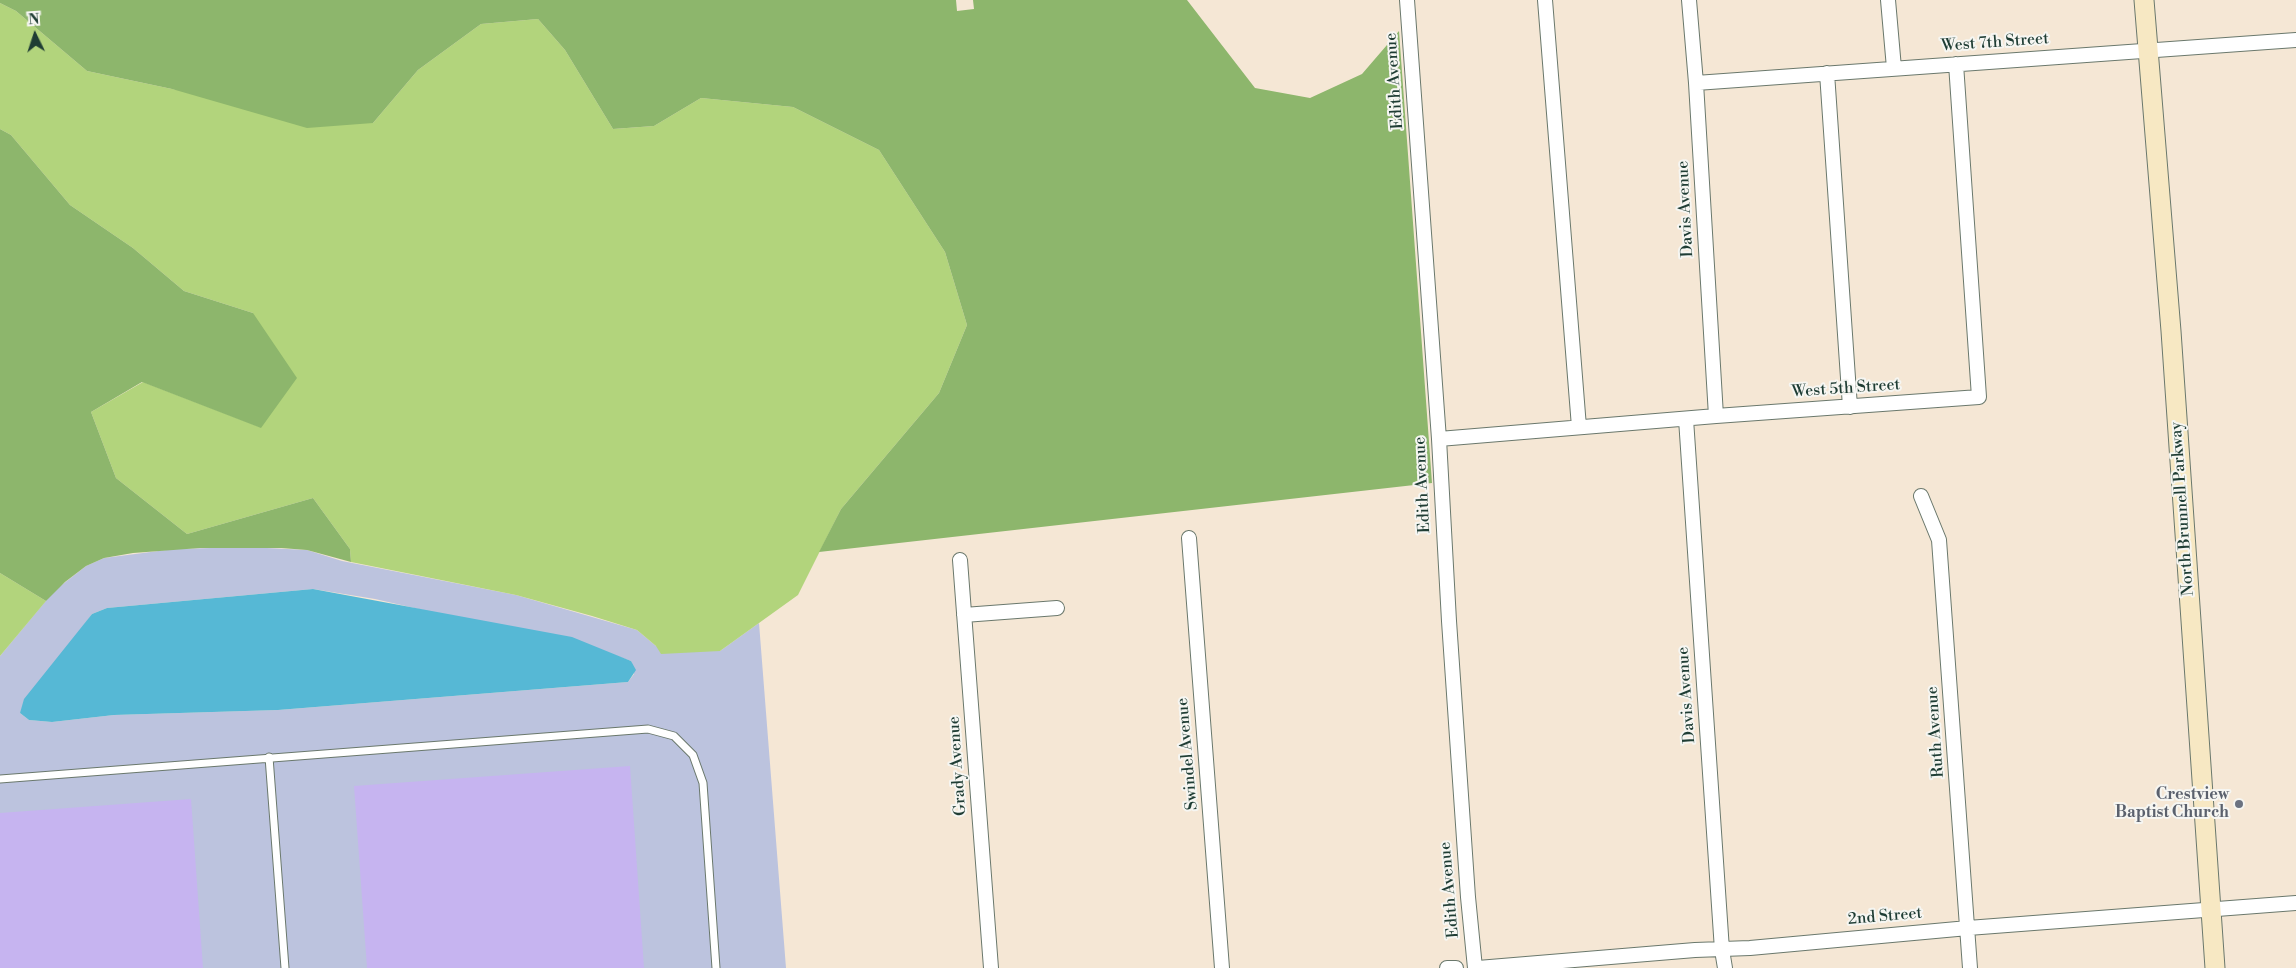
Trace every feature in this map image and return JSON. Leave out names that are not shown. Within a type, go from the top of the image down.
[{"type":"street","name":"Edith Avenue","points":[[1407,0],[1438,439],[1448,621],[1468,897],[1476,968]]},
{"type":"street","points":[[1545,0],[1578,427]]},
{"type":"street","name":"Davis Avenue","points":[[1689,0],[1696,83],[1716,416]]},
{"type":"street","points":[[1888,0],[1894,68]]},
{"type":"street","name":"North Brunnell Parkway","points":[[2144,0],[2171,331],[2215,968]]},
{"type":"street","name":"West 7th Street","points":[[1696,83],[2296,40]]},
{"type":"street","name":"West 5th Street","points":[[1686,418],[1979,397],[1956,64]]},
{"type":"street","points":[[1827,73],[1850,407]]},
{"type":"street","points":[[1438,439],[1686,418]]},
{"type":"street","name":"Davis Avenue","points":[[1686,418],[1722,950],[1725,968]]},
{"type":"street","name":"Ruth Avenue","points":[[1921,496],[1939,540],[1970,968]]},
{"type":"street","name":"Swindel Avenue","points":[[1189,538],[1222,968]]},
{"type":"street","name":"Grady Avenue","points":[[960,560],[992,968]]},
{"type":"street","points":[[964,614],[1057,608]]},
{"type":"street","name":"2nd Street","points":[[1476,968],[2296,903]]},
{"type":"street","points":[[1447,968],[1456,968]]},
{"type":"lane","points":[[0,779],[648,729],[674,736],[693,755],[703,783],[716,968]]},
{"type":"lane","points":[[269,758],[285,968]]},
{"type":"shaded area","points":[[247,547],[307,550],[342,561],[516,595],[637,630],[656,646],[720,651],[759,623],[786,968],[0,968],[0,656],[54,591],[86,566],[104,558],[174,549]],"holes":[[[313,589],[375,599],[606,652],[631,661],[634,674],[628,682],[278,710],[114,715],[52,722],[29,720],[20,713],[92,614],[107,608]]]},
{"type":"green space","points":[[0,0],[956,0],[957,11],[974,9],[973,0],[1187,0],[1255,88],[1310,98],[1362,74],[1399,31],[1432,483],[819,552],[841,509],[939,393],[967,325],[945,252],[879,150],[793,107],[701,98],[654,126],[613,129],[565,50],[538,19],[481,24],[418,70],[373,123],[307,128],[172,89],[87,71],[16,11],[0,3]]},
{"type":"green space","points":[[0,3],[16,11],[87,71],[172,89],[373,123],[418,70],[481,24],[538,19],[565,50],[613,129],[654,126],[701,98],[793,107],[879,150],[945,252],[967,325],[939,393],[841,509],[798,595],[720,651],[661,654],[656,646],[637,630],[592,616],[516,595],[351,562],[350,549],[313,498],[187,534],[116,478],[91,412],[143,382],[260,427],[253,313],[184,291],[133,248],[70,205],[11,135],[0,129]]},
{"type":"green space","points":[[0,129],[11,135],[70,205],[133,248],[184,291],[253,313],[297,378],[261,428],[142,382],[91,412],[116,478],[187,534],[313,498],[350,549],[351,562],[307,550],[281,548],[200,548],[133,553],[104,558],[86,566],[65,582],[46,601],[0,573]]},
{"type":"green space","points":[[0,573],[46,601],[0,656]]},
{"type":"water","points":[[313,589],[572,637],[631,661],[636,670],[628,682],[278,710],[114,715],[52,722],[29,720],[20,713],[24,699],[92,614],[107,608]]},
{"type":"building","points":[[630,766],[644,968],[367,968],[354,786]]},
{"type":"building","points":[[191,799],[203,968],[0,968],[0,813]]},
{"type":"place","name":"Crestview Baptist Church","points":[[2239,804]]}]
